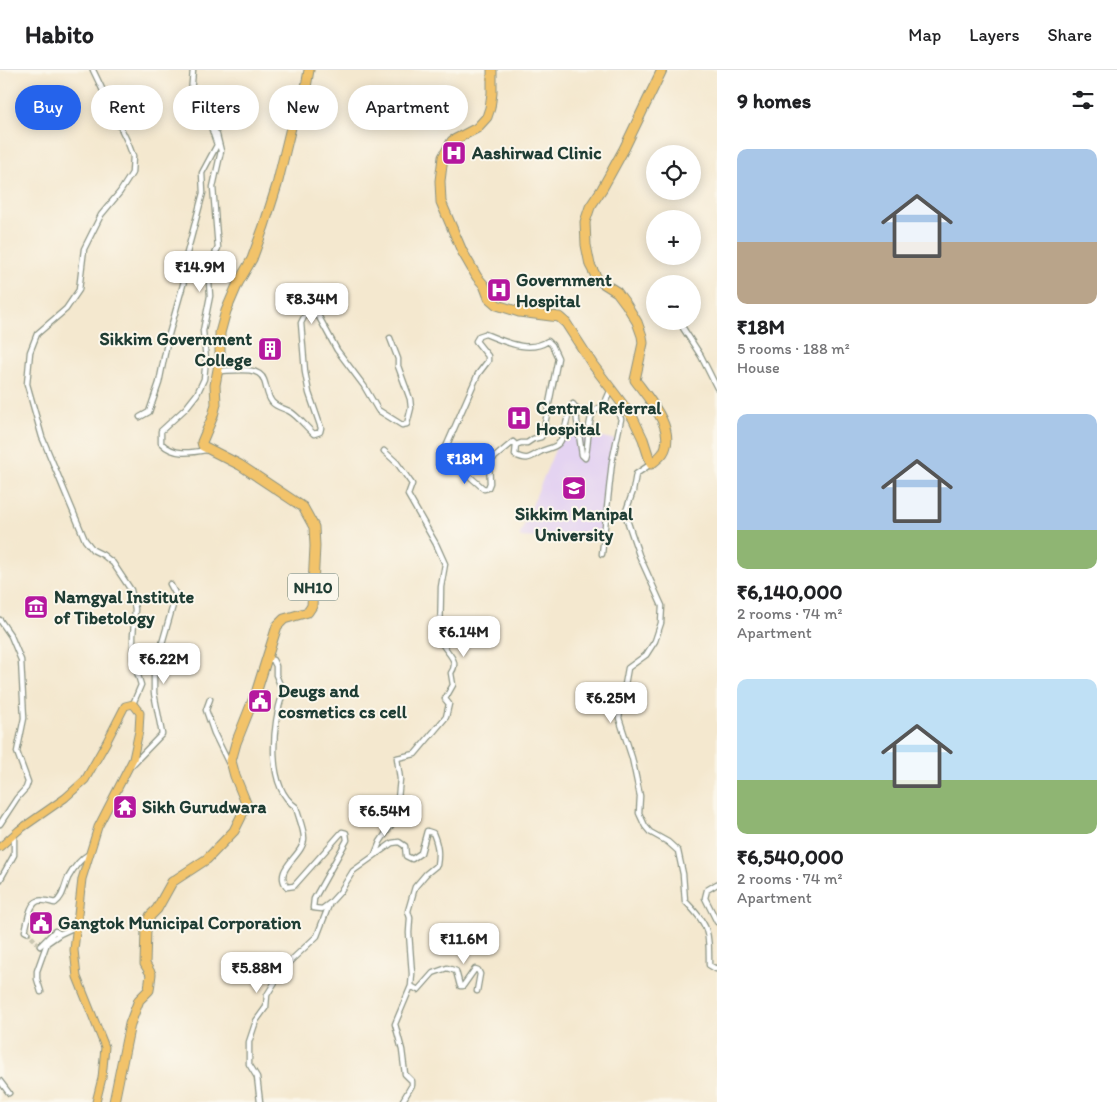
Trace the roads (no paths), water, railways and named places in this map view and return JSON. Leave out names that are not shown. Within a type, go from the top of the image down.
[{"type":"highway","points":[[208,450],[203,446],[202,442],[214,410],[220,333],[226,310],[238,283],[252,259],[264,226],[277,185],[294,115],[306,87],[309,70]]},
{"type":"highway","points":[[492,70],[492,93],[487,117],[477,128],[452,141],[443,157],[440,182],[441,202],[462,251],[496,305],[519,312],[559,317],[566,323],[593,365],[633,418],[643,439],[651,464],[662,454],[667,442],[666,430],[661,418],[635,380],[643,342],[642,336],[637,322],[626,304],[617,292],[598,280],[590,266],[586,245],[585,222],[590,207],[624,149],[662,70]]},
{"type":"highway","name":"NH10","points":[[114,1102],[130,1024],[139,1000],[149,990],[151,974],[145,964],[146,929],[150,916],[172,882],[207,859],[234,832],[246,803],[231,761],[236,743],[257,690],[277,626],[284,619],[308,612],[312,606],[314,527],[303,506],[240,466],[208,450]]},
{"type":"main road","points":[[0,847],[14,834],[65,798],[85,780],[125,706],[133,704],[140,713],[133,759],[98,827],[82,879],[74,950],[78,977],[105,1047],[102,1078],[96,1102]]},
{"type":"street","points":[[93,70],[133,156],[132,173],[120,192],[101,215],[84,249],[79,290],[66,309],[38,334],[30,352],[27,384],[42,437],[85,540],[93,550],[113,563],[131,590],[135,609],[133,659],[140,685],[133,704]]},
{"type":"street","points":[[192,85],[193,70]]},
{"type":"street","points":[[140,417],[149,412],[159,383],[168,338],[186,274],[187,253],[203,193],[202,173],[217,145],[212,130]]},
{"type":"street","points":[[208,450],[181,453],[168,450],[162,443],[161,431],[186,408],[197,394],[204,379],[206,358],[203,331],[210,296],[208,268],[218,248],[212,187],[222,151],[214,130]]},
{"type":"street","points":[[218,371],[249,371],[259,373],[264,379],[268,396],[273,404],[296,415],[314,434],[320,432],[321,428],[309,393],[305,372],[302,323],[304,317],[310,312],[319,317],[337,350],[364,386],[378,410],[402,425],[407,424],[412,408],[390,338]]},
{"type":"street","points":[[684,330],[701,356],[717,388]]},
{"type":"street","points":[[485,334],[518,346],[542,345],[548,341],[558,358],[543,434],[541,437],[527,443],[516,445],[513,442],[490,462],[490,483],[488,488],[484,489],[442,456],[478,374],[488,361],[488,356],[476,341],[479,336],[485,334]]},
{"type":"street","points":[[516,445],[515,455],[531,458],[539,452],[558,444],[563,438],[569,410],[573,404],[576,408],[576,421],[582,455],[585,458],[588,450],[590,422],[593,412],[604,405],[611,389]]},
{"type":"street","points":[[602,554],[613,454],[621,419],[618,413],[604,405]]},
{"type":"street","points":[[373,857],[378,850],[380,842],[396,818],[400,779],[396,758],[415,754],[446,716],[449,704],[445,699],[453,685],[451,673],[455,667],[454,660],[442,646],[440,639],[441,587],[445,564],[436,544],[408,495],[412,484],[397,463],[384,451]]},
{"type":"street","points":[[651,464],[636,474],[633,491],[625,514],[639,555],[662,606],[661,623],[655,641],[646,655],[628,668],[618,718],[632,758],[640,796],[639,813],[650,832],[668,842],[678,851],[683,874],[685,901],[699,915],[706,926],[709,937],[709,965],[717,968]]},
{"type":"street","points":[[125,772],[162,734],[154,693],[154,671],[176,595],[170,584]]},
{"type":"street","points":[[0,620],[11,636],[21,660],[24,718],[17,752],[28,782],[26,788],[16,798],[0,824]]},
{"type":"street","points":[[267,659],[274,660],[276,676],[283,692],[276,712],[276,775],[283,794],[296,807],[304,838],[302,846],[283,874],[284,883],[287,887],[294,886],[342,832],[346,833],[347,840],[314,899],[313,908],[322,909],[330,903],[340,892],[353,871],[392,843],[399,842],[405,846],[406,856],[412,859],[421,853],[428,831],[433,833],[436,842],[439,853],[437,865],[415,887],[408,911],[410,918],[411,986],[395,1024],[406,1074],[412,1081],[412,1086],[402,1102]]},
{"type":"street","points":[[210,699],[206,710],[224,756],[234,771]]},
{"type":"street","points":[[0,880],[14,855],[14,834]]},
{"type":"street","points":[[27,932],[25,931],[32,908],[36,902],[40,900],[55,903],[60,900],[69,877],[83,858],[90,853]]},
{"type":"street","points":[[717,884],[707,890],[705,898],[717,922]]},
{"type":"street","points":[[260,1102],[257,1077],[249,1064],[249,1042],[256,1021],[266,1006],[267,995],[285,966],[317,936],[330,903]]},
{"type":"street","points":[[41,992],[37,971],[46,943],[77,926]]},
{"type":"street","points":[[40,946],[55,931],[60,934]]},
{"type":"street","points":[[411,986],[418,990],[433,973],[448,968],[456,971],[458,983],[460,986],[463,986],[475,969],[480,974],[477,991]]},
{"type":"street","points":[[0,1081],[9,1093]]},
{"type":"tunnel","points":[[27,932],[40,946]]},
{"type":"place","name":"Aashirwad Clinic","points":[[454,153]]},
{"type":"place","name":"Government Hospital","points":[[499,290]]},
{"type":"place","name":"Sikkim Government College","points":[[270,349]]},
{"type":"place","name":"Central Referral Hospital","points":[[519,418]]},
{"type":"place","name":"Sikkim Manipal University","points":[[574,488]]},
{"type":"place","name":"Namgyal Institute of Tibetology","points":[[36,607]]},
{"type":"place","name":"Deugs and cosmetics cs cell","points":[[260,701]]},
{"type":"place","name":"Sikh Gurudwara","points":[[125,807]]},
{"type":"place","name":"Gangtok Municipal Corporation","points":[[41,923]]}]
